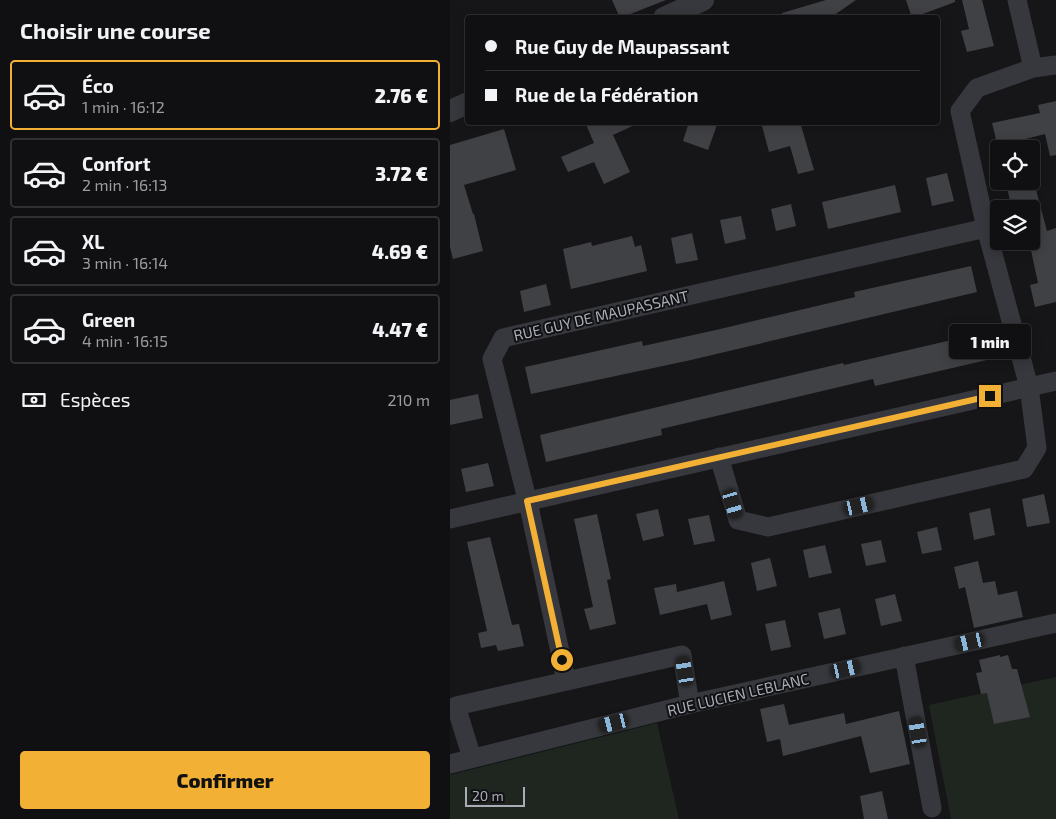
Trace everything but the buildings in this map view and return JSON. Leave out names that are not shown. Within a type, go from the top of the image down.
[{"type":"street","points":[[671,15],[704,0]]},
{"type":"street","points":[[1018,0],[1033,68]]},
{"type":"street","points":[[719,457],[738,520],[768,527],[1024,469],[1037,448],[1029,387],[986,228],[960,111],[977,88],[1033,68],[1056,64]]},
{"type":"street","points":[[450,111],[465,105]]},
{"type":"street","name":"RUE GUY DE MAUPASSANT","points":[[566,680],[527,501],[492,359],[503,338],[986,228]]},
{"type":"street","points":[[450,519],[1056,381]]},
{"type":"street","name":"RUE LUCIEN LEBLANC","points":[[450,764],[690,704],[1056,623]]},
{"type":"street","points":[[472,758],[456,706],[682,655],[690,704]]},
{"type":"street","points":[[904,656],[932,808]]},
{"type":"shaded area","points":[[1056,677],[1056,819],[951,819],[929,705]]},
{"type":"shaded area","points":[[657,723],[679,819],[450,819],[450,775]]},
{"type":"route","points":[[562,660],[527,501],[990,396]]}]
